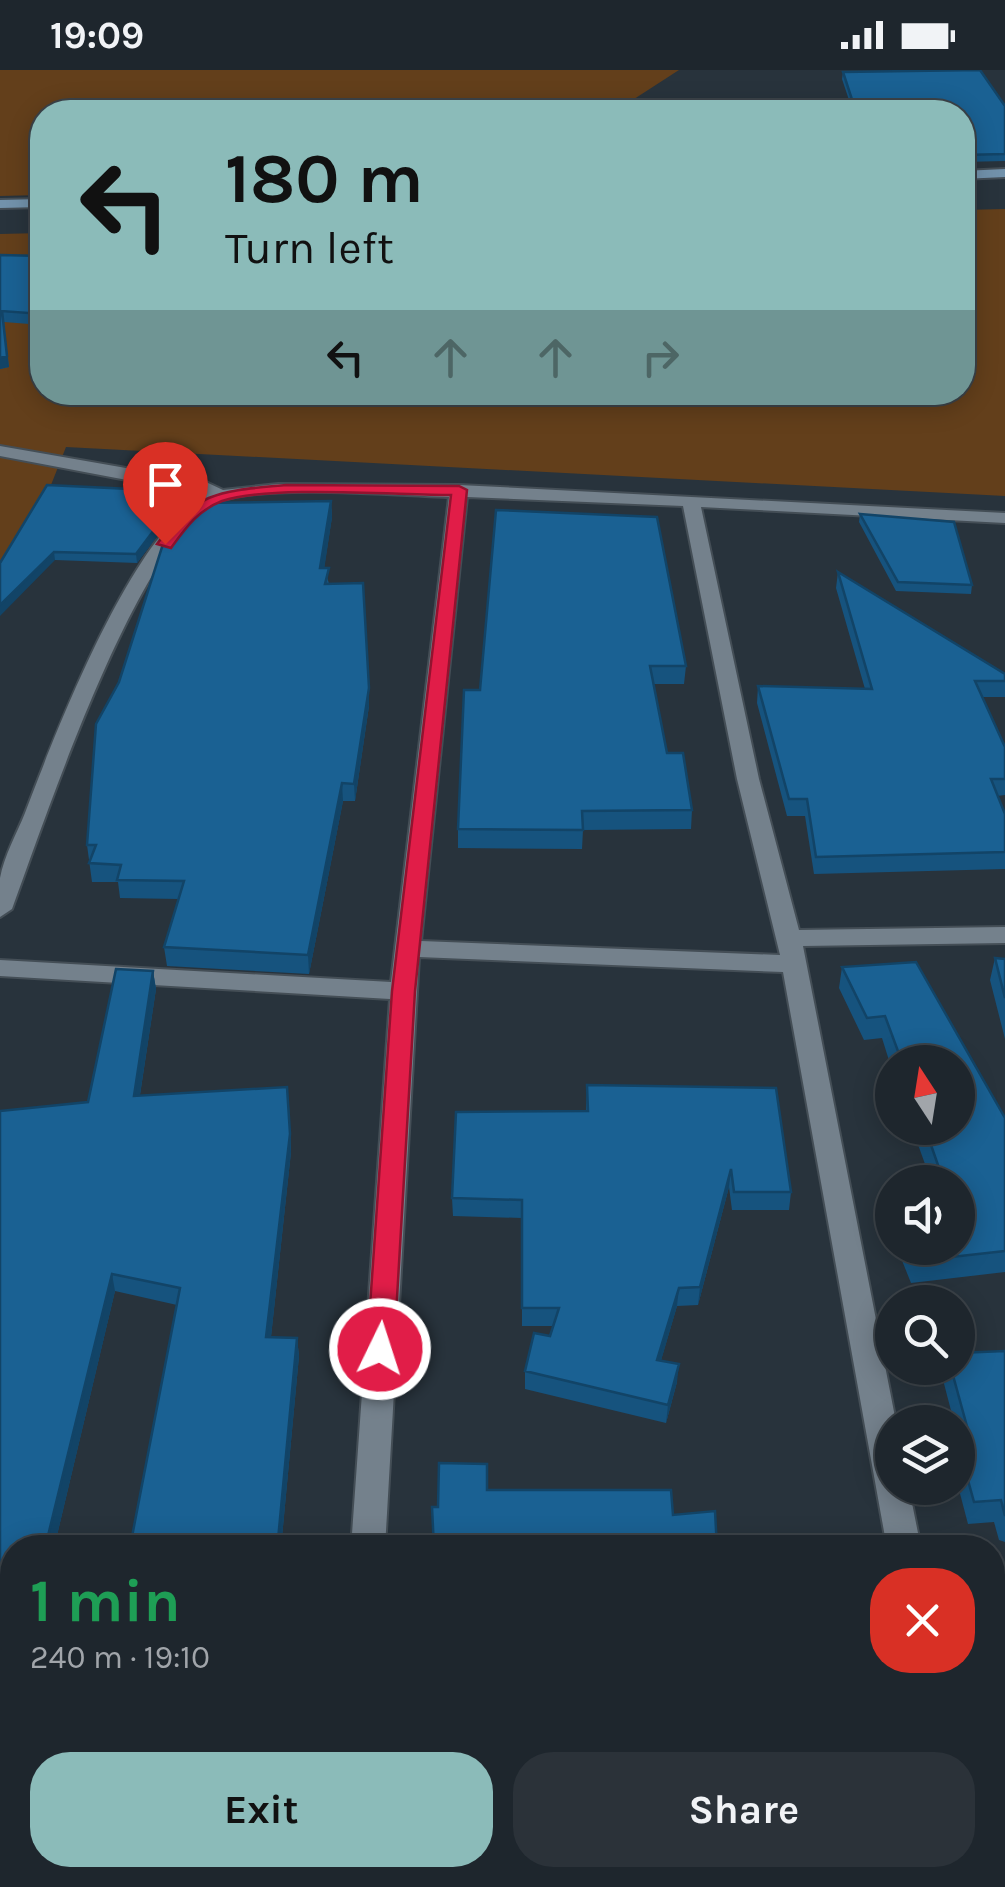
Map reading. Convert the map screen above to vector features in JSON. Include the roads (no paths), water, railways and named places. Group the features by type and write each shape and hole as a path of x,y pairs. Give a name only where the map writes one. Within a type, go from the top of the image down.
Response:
{"street":[{"path":"975,175 1005,174"},
{"path":"0,204 30,203"},
{"path":"0,450 206,487 219,496"},
{"path":"0,910 94,666 134,591 188,514 219,496 286,490 459,490 1005,518"},
{"path":"369,1535 403,991 411,949 459,490"},
{"path":"691,502 748,779 791,951 878,1405"},
{"path":"411,949 791,951 1005,934"},
{"path":"0,968 403,991"},
{"path":"896,1505 902,1535"}]}
